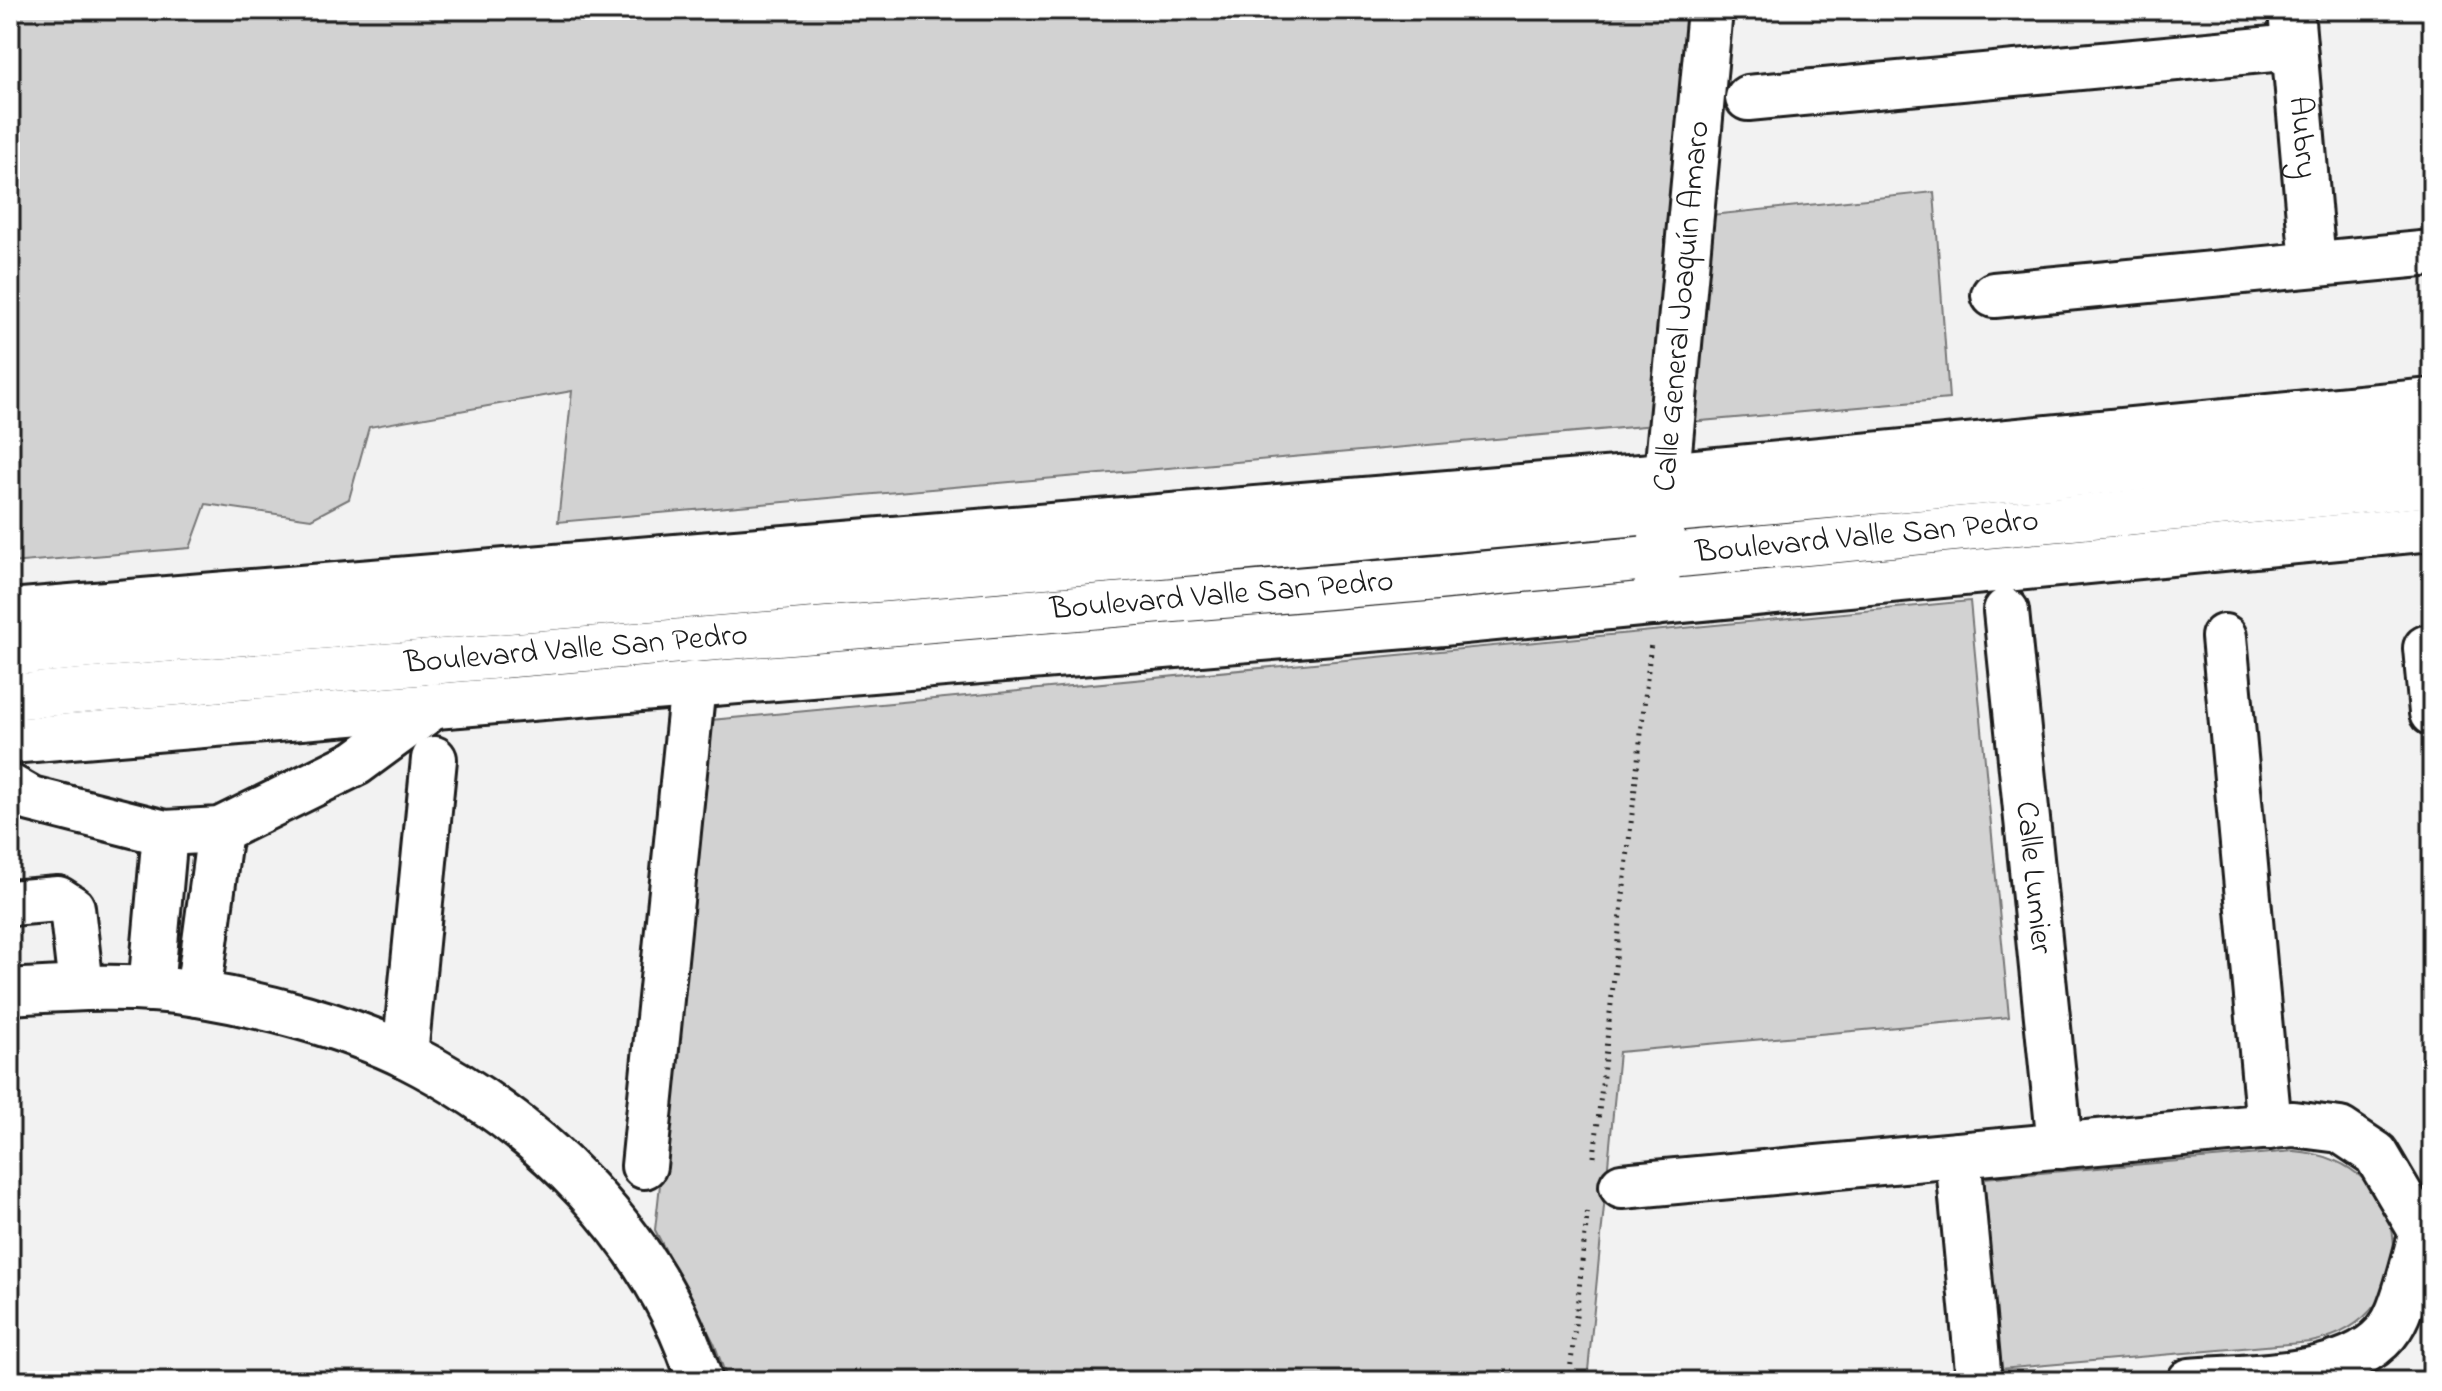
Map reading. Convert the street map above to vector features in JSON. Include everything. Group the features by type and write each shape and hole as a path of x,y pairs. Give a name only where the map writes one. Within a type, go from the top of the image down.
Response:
{"main road":[{"name":"Calle General Joaquín Amaro","path":"1655,603 1710,10"},
{"path":"1748,98 2292,28"},
{"name":"Aubry","path":"2292,28 2313,264"},
{"path":"1994,295 2432,253"},
{"name":"Boulevard Valle San Pedro","path":"10,697 1659,557 2331,452 2432,401"},
{"name":"Boulevard Valle San Pedro","path":"10,653 1126,540 1664,493 2331,452 2432,442"},
{"name":"Boulevard Valle San Pedro","path":"2331,452 2432,484"},
{"path":"2331,452 2339,536"},
{"name":"Boulevard Valle San Pedro","path":"10,741 1655,603 2432,528"},
{"name":"Boulevard Valle San Pedro","path":"10,612 1126,540"},
{"name":"Calle Lumier","path":"2006,611 2060,1146"},
{"path":"2224,637 2269,1127"},
{"path":"2426,648 2432,713"},
{"path":"644,1166 693,684"},
{"path":"10,787 31,799 165,833 220,830 356,763 435,705"},
{"path":"405,1055 434,759"},
{"path":"198,994 220,830"},
{"path":"151,989 165,833"},
{"path":"10,903 58,899 72,908 81,987"},
{"path":"10,992 81,987 198,994 285,1014 405,1055 457,1085 516,1126 601,1206 642,1259 671,1306 700,1381"},
{"path":"1602,1178 1958,1155 2293,1124 2340,1130 2376,1154 2427,1232 2391,1326 2361,1353 2323,1375 2190,1381"},
{"path":"1958,1155 1979,1381"}],"path":[{"path":"1569,1381 1602,1178 1655,603"}],"shaded area":[{"path":"10,10 1725,10 1702,216 1934,192 1949,399 558,522 572,391 369,427 349,499 311,519 206,504 190,548 10,563"},
{"path":"1970,601 2009,1017 1619,1052 1587,1381 728,1381 714,1343 655,1230 711,720"},
{"path":"2294,1151 2335,1161 2366,1181 2385,1209 2394,1241 2391,1274 2376,1304 2350,1328 2311,1342 2000,1369 1984,1178"}]}
